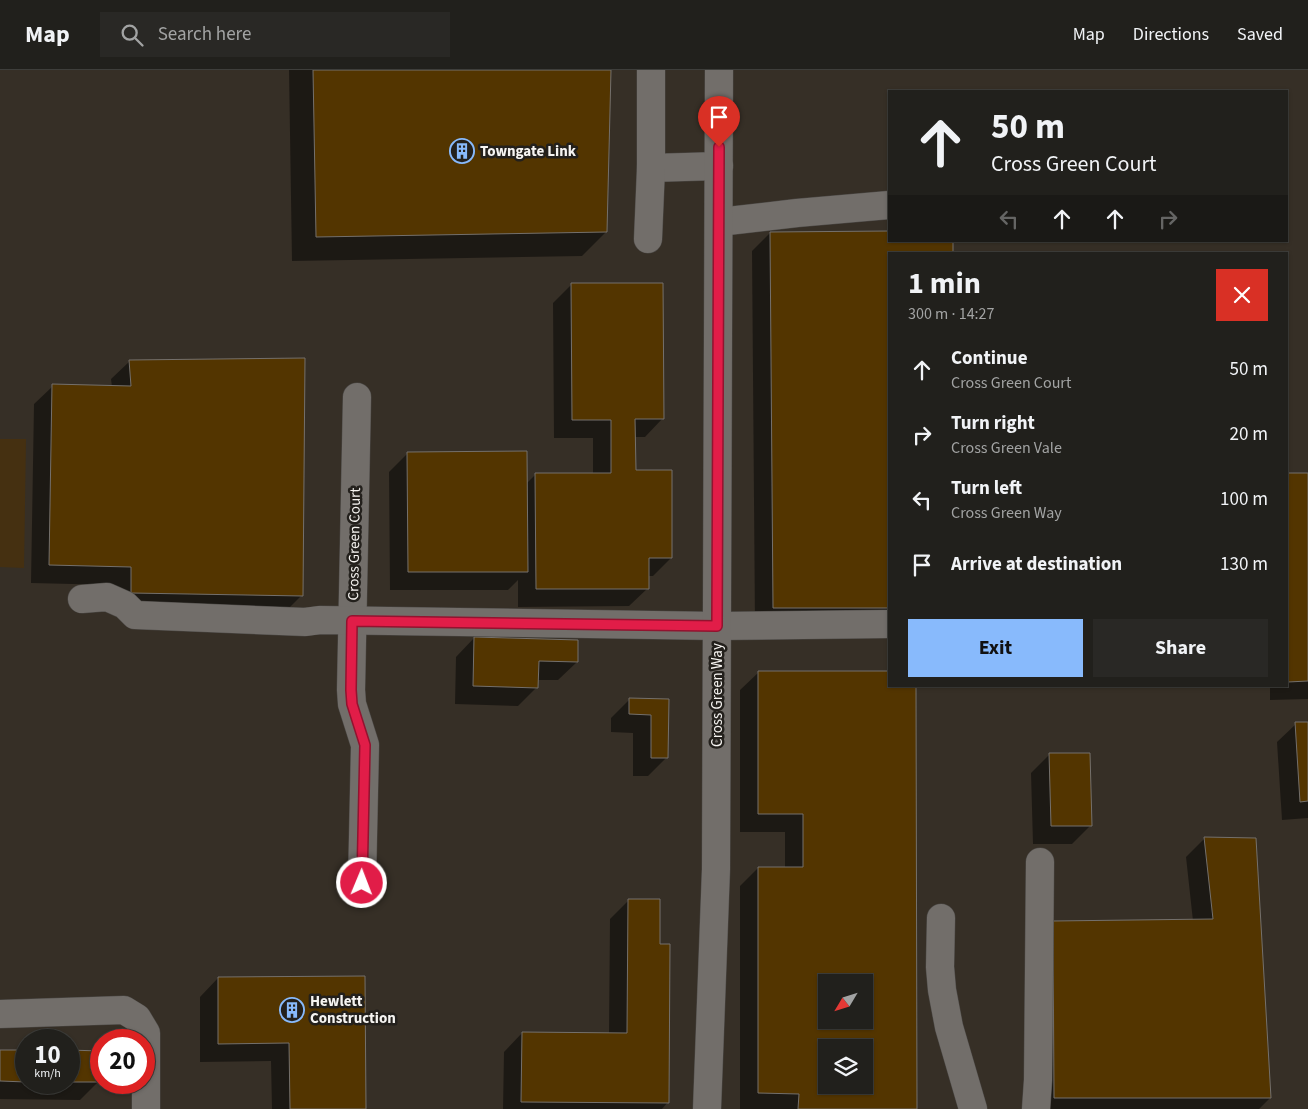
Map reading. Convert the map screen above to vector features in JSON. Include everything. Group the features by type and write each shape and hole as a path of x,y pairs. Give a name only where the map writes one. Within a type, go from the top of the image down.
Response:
{"street":[{"path":"648,239 651,168 651,70"},
{"name":"Cross Green Way","path":"707,1109 716,869 719,70"},
{"path":"651,168 719,166"},
{"path":"719,222 888,205"},
{"name":"Cross Green Court","path":"357,397 351,690 352,704 365,745 362,883"},
{"path":"82,599 107,597 125,605 135,615 304,622 320,620 717,626 888,624"},
{"path":"1036,1109 1038,1080 1040,862"},
{"path":"941,918 940,967 942,990 949,1027 973,1109"},
{"path":"0,1014 124,1010 137,1018 146,1032 146,1109"}],"shaded area":[{"path":"0,70 1308,70 1308,1109 0,1109"},
{"path":"0,439 26,439 24,568 0,567"}],"building":[{"name":"Towngate Link","path":"313,70 611,70 607,232 316,237"},
{"path":"888,231 888,242 953,242 953,252 888,252 888,608 773,608 770,232"},
{"path":"571,283 663,283 664,419 635,419 636,470 672,470 672,558 649,558 649,589 536,589 535,473 611,473 611,420 572,420"},
{"path":"305,358 303,596 131,593 131,567 49,565 52,384 131,386 129,360"},
{"path":"527,451 528,572 408,572 407,452"},
{"path":"1288,473 1308,473 1308,681 1288,682"},
{"path":"474,637 578,640 578,662 539,661 538,688 473,686"},
{"path":"758,671 888,671 888,687 916,687 917,1109 798,1109 799,1094 758,1093 758,867 803,867 803,814 758,814"},
{"path":"629,698 669,699 668,758 651,758 651,715 629,714"},
{"path":"1295,722 1308,722 1308,801 1300,802"},
{"path":"1049,753 1090,753 1092,826 1051,826"},
{"path":"1204,837 1256,838 1271,1098 1054,1098 1053,921 1213,919"},
{"path":"628,899 660,899 660,944 670,944 669,1103 521,1102 522,1032 627,1033"},
{"name":"Hewlett Construction","path":"365,976 366,1109 290,1109 289,1043 218,1044 218,977"},
{"path":"0,1050 15,1050 15,1082 0,1081"},
{"path":"80,1050 90,1051 90,1082 80,1082"}],"place":[{"name":"Towngate Link","path":"462,151"},
{"name":"Hewlett Construction","path":"292,1010"}],"route":[{"path":"362,883 365,745 352,704 352,621 717,626 719,147"}]}
